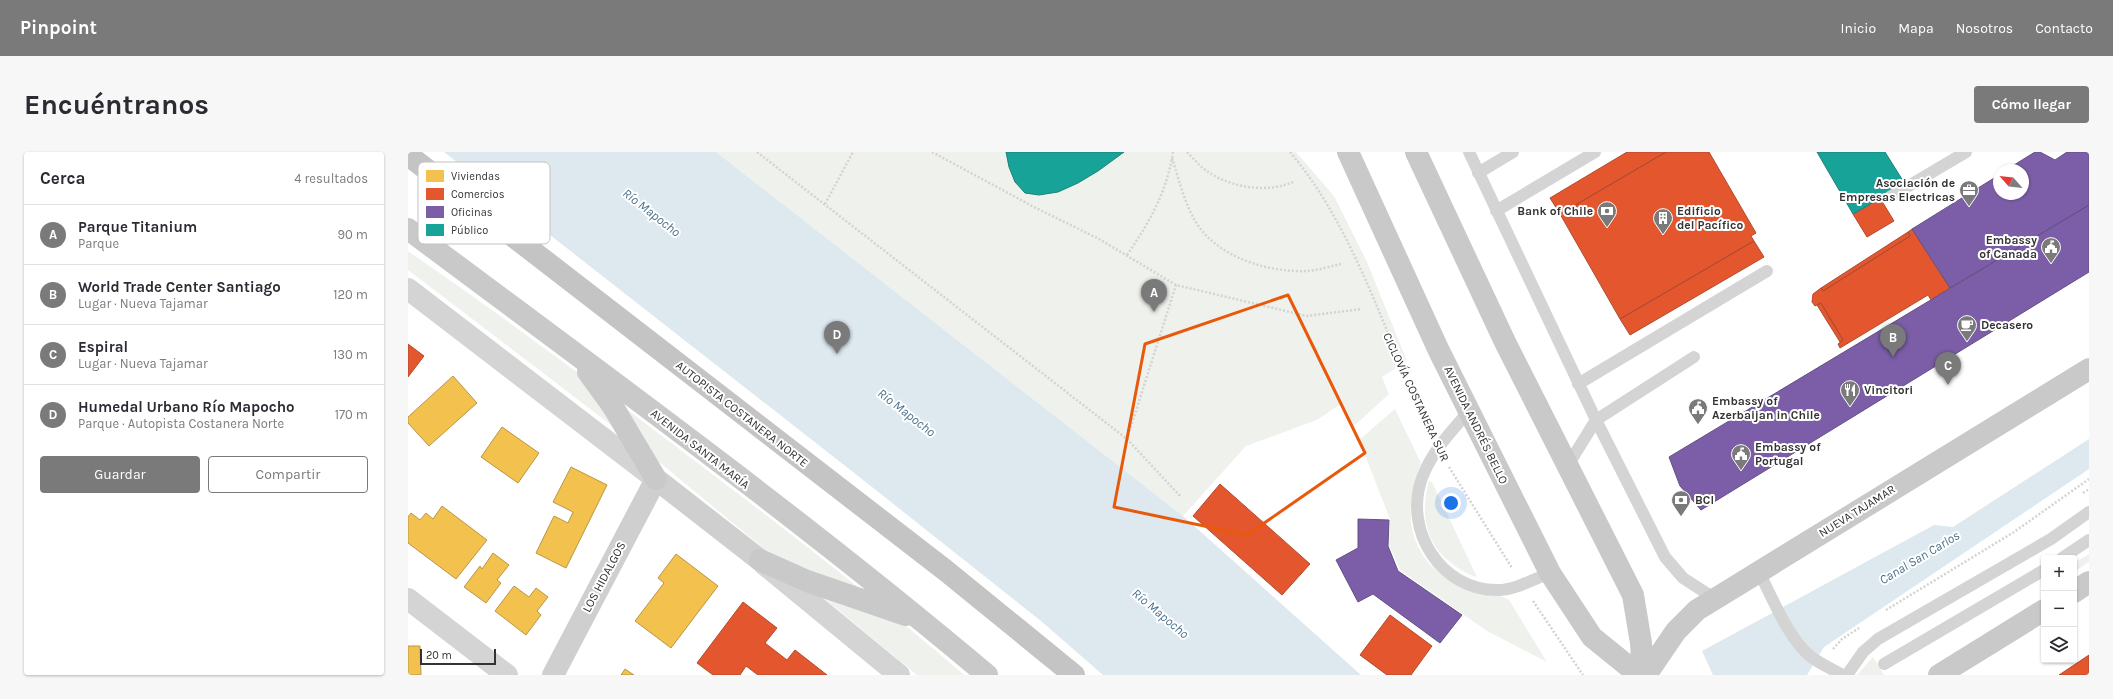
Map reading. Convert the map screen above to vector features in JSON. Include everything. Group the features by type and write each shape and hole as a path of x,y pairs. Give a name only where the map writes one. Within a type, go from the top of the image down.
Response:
{"highway":[{"name":"AUTOPISTA COSTANERA NORTE","path":"408,155 418,163"},
{"name":"AUTOPISTA COSTANERA NORTE","path":"523,244 945,570 1074,675"}],"main road":[{"path":"1416,152 1505,342 1633,596 1645,675"},
{"name":"AVENIDA ANDRÉS BELLO","path":"1349,154 1440,351 1550,573 1592,637 1639,675"},
{"name":"AVENIDA SANTA MARÍA","path":"408,230 418,237"},
{"name":"AVENIDA SANTA MARÍA","path":"427,244 573,352 922,620 987,675"},
{"path":"573,352 612,405 656,479"},
{"name":"NUEVA TAJAMAR","path":"1645,675 1676,631 1697,610 1714,598 2089,369"},
{"path":"760,560 808,581 922,620"},
{"path":"2076,591 2089,582"},
{"path":"1939,675 2041,612"}],"street":[{"path":"408,289 760,560 899,675"},
{"name":"LOS HIDALGOS","path":"553,675 656,479"},
{"path":"408,599 507,675"}],"lane":[{"path":"1469,152 1578,384 1665,557 1683,578 1714,598"},
{"path":"1478,173 1513,152"},
{"path":"1496,211 1595,152"},
{"path":"1890,197 1966,152"},
{"path":"1578,384 1767,272"},
{"path":"1568,465 1596,420 1694,357"},
{"path":"1469,411 1438,448 1422,479 1419,494 1420,530 1425,545 1440,566 1468,584 1483,589 1499,590 1522,584 1550,573"},
{"path":"1847,675 1863,652 1878,639 2051,540 2089,512"},
{"path":"2066,555 2089,540"},
{"path":"1758,572 1774,602 1801,646 1810,656 1843,675"},
{"path":"1884,664 2041,572"}],"path":[{"path":"757,152 1127,439 1181,497"},
{"path":"825,204 853,152"},
{"path":"932,152 1034,207 1099,239 1176,285 1307,316 1362,309"},
{"path":"1126,255 1152,218 1164,190 1173,152"},
{"path":"1187,152 1205,170 1232,182 1271,188 1280,187 1295,181"},
{"name":"CICLOVÍA COSTANERA SUR","path":"1290,152 1309,174 1336,219 1438,448 1522,584 1583,675"},
{"path":"1172,158 1188,206 1196,223 1208,237 1222,247 1249,261 1276,269 1310,271 1341,264"},
{"path":"1127,439 1176,285"},
{"path":"1883,612 2014,532 2089,479"},
{"path":"1822,664 1842,639 1864,624"}],"highlighted area":[{"path":"1288,295 1365,453 1247,535 1114,507 1145,344"}],"shaded area":[{"path":"716,152 1296,152 1334,196 1367,262 1407,361 1382,377 1389,394 1353,427 1342,403 1317,420 1246,446 1183,516"},
{"path":"408,251 557,357 736,492 868,595 964,675 917,675 653,457 408,270"},
{"path":"1395,409 1421,463 1412,494 1411,510 1415,539 1421,552 1431,565 1458,586 1473,592 1505,597 1509,600 1547,662 1487,631 1400,570 1389,545 1390,519 1359,440"},
{"path":"1429,481 1432,482 1477,577 1472,576 1450,562 1432,542 1426,525 1425,516 1426,493"},
{"path":"2089,554 2089,562 2077,570 2077,561"},
{"path":"1873,657 1884,675 1857,675"}],"water":[{"name":"Río Mapocho","path":"444,152 716,152 1183,516 1361,675 1103,675 1041,621 550,235 550,162 457,162"},
{"name":"Canal San Carlos","path":"2089,439 2089,469 1824,647 1807,675 1713,675 1702,651 1934,525 1953,527"}],"building: Viviendas":[{"path":"453,376 477,403 429,446 408,423 408,417"},
{"path":"502,427 539,453 518,483 481,457"},
{"path":"571,467 607,485 566,568 536,553 554,516 568,523 573,512 553,502"},
{"path":"442,506 487,540 456,579 408,543 408,517 411,513 420,520 426,513 433,519"},
{"path":"493,553 509,565 497,580 501,583 486,603 464,587 480,566 482,569"},
{"path":"676,554 718,586 671,648 635,621 664,583 658,578"},
{"path":"514,586 529,597 536,588 548,597 537,611 541,615 526,635 495,611"},
{"path":"408,646 420,646 421,675 408,675"},
{"path":"625,669 634,675 621,675"}],"building: Comercios":[{"path":"1627,152 1666,152 1560,214 1550,198"},
{"name":"Edificio del Pacífico","path":"1666,152 1709,152 1756,233 1751,236 1754,241 1620,319 1560,214"},
{"path":"1880,198 1894,221 1867,237 1853,214"},
{"path":"1912,229 1950,288 1931,300 1928,295 1840,348 1838,344 1843,340 1821,303 1815,306 1812,302 1813,294 1821,288 1823,291 1910,236 1908,232"},
{"path":"1908,232 1910,236 1823,291 1821,288"},
{"path":"1754,241 1764,257 1630,335 1620,319"},
{"path":"1821,303 1843,340 1840,342 1817,305"},
{"path":"408,344 424,356 408,377"},
{"path":"1220,484 1310,564 1282,595 1193,516"},
{"path":"743,602 777,628 765,643 787,660 795,650 827,675 758,675 746,666 740,675 713,675 697,663"},
{"path":"1390,615 1432,646 1411,675 1387,675 1360,655"},
{"path":"2089,655 2089,675 2059,675"}],"building: Oficinas":[{"path":"2035,152 2040,152 2055,160 2067,152 2089,152 2089,205 1950,288 1912,229 1993,179 1993,200 2029,200 2029,164 2016,164"},
{"path":"2089,205 2089,272 1701,510 1680,486 1669,457"},
{"path":"1358,519 1389,520 1388,546 1398,571 1462,615 1440,643 1373,594 1358,602 1336,560 1358,548"}],"building: Público":[{"path":"1006,152 1124,152 1098,171 1078,183 1058,192 1039,195 1025,193 1015,182 1009,167"},
{"path":"1817,152 1885,152 1905,184 1853,214"}],"place":[{"name":"Asociación de Empresas Electricas","path":"1969,207"},
{"name":"Bank of Chile","path":"1607,228"},
{"name":"Edificio del Pacífico","path":"1663,235"},
{"name":"Embassy of Canada","path":"2051,264"},
{"name":"Parque Titanium","path":"1154,312"},
{"name":"Decasero","path":"1967,342"},
{"name":"Humedal Urbano Río Mapocho","path":"837,354"},
{"name":"World Trade Center Santiago","path":"1893,357"},
{"name":"Espiral","path":"1948,385"},
{"name":"Vincitori","path":"1850,407"},
{"name":"Embassy of Azerbaijan in Chile","path":"1698,425"},
{"name":"Embassy of Portugal","path":"1741,471"},
{"name":"BCI","path":"1681,517"}]}
